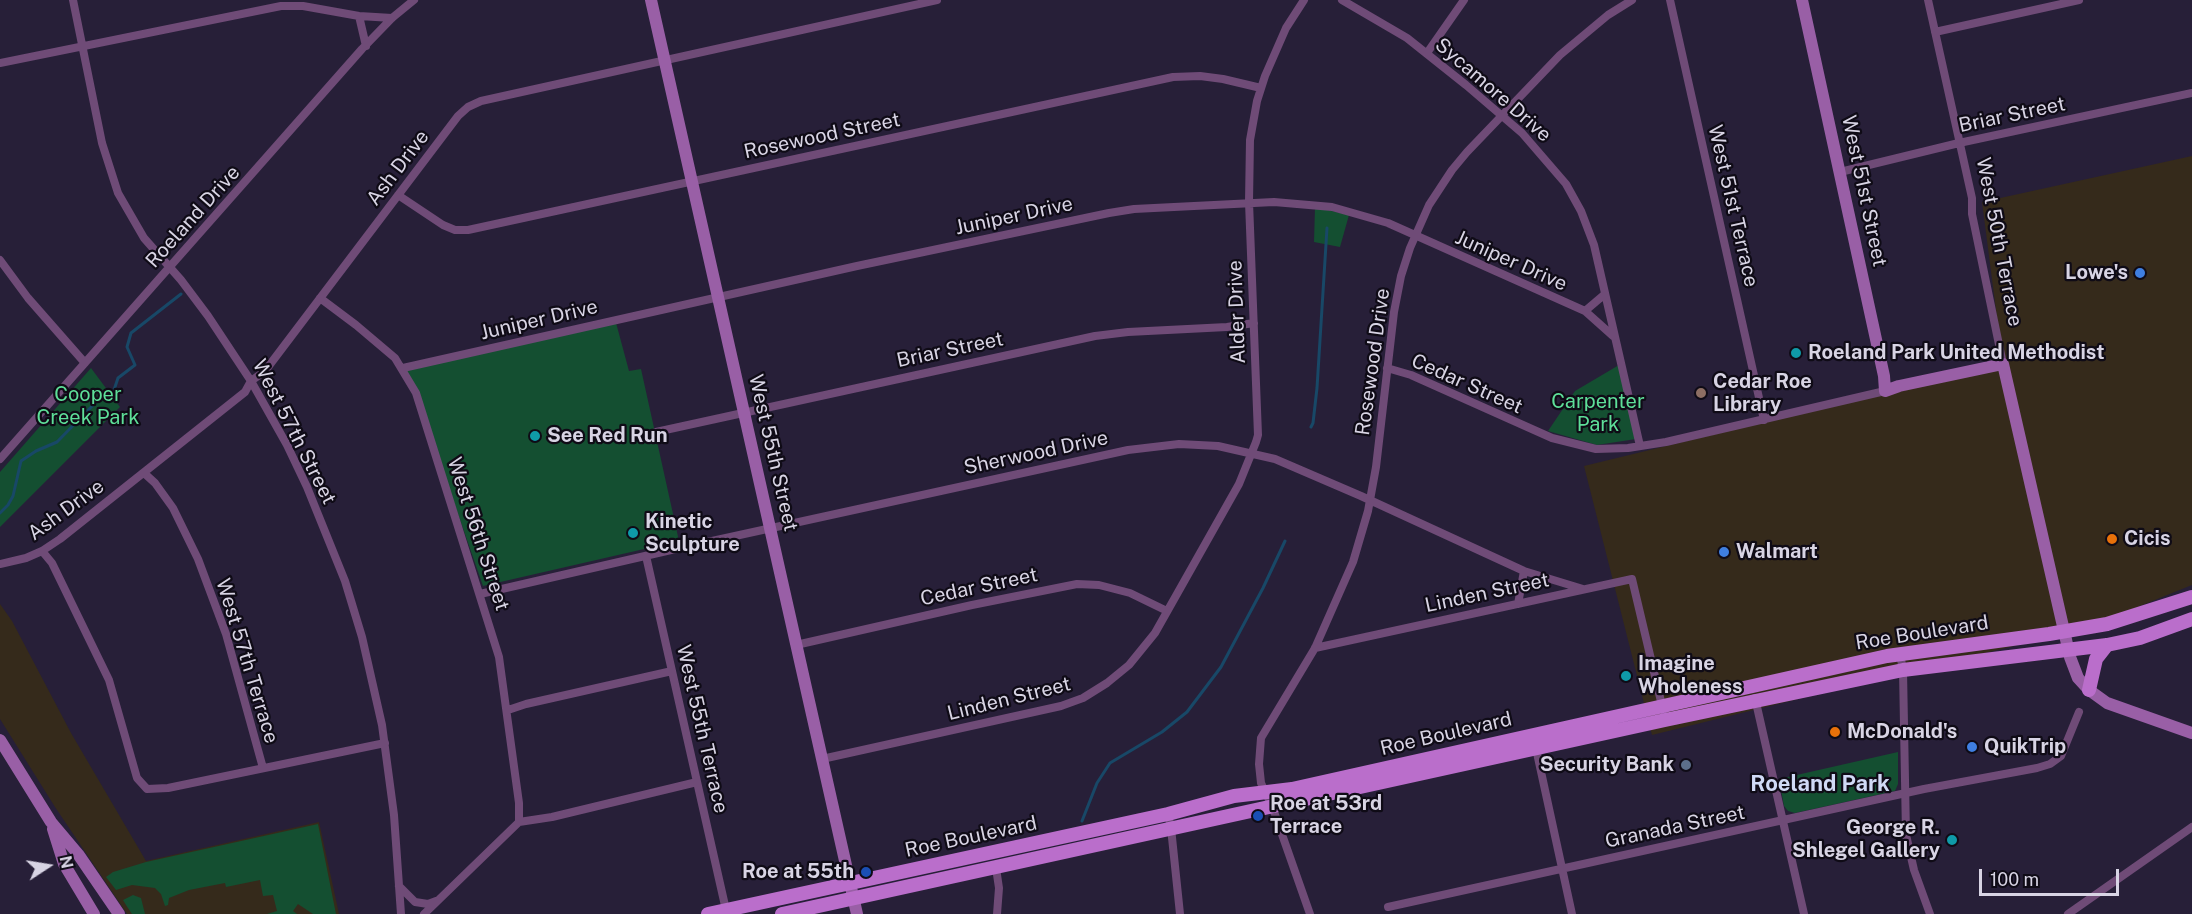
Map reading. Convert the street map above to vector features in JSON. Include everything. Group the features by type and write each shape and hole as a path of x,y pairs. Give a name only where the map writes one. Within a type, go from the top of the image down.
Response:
{"main road":[{"name":"Roe Boulevard","path":"1663,713 1753,686 1900,654 2108,624 2192,597"},
{"name":"Roe Boulevard","path":"708,914 1168,814 1234,796 1292,789 1663,713 1755,700 1903,669 2107,645 2140,638 2192,619"},
{"path":"2089,690 2096,659 2107,645"},
{"name":"Roe Boulevard","path":"782,914 1272,806 1534,741"}],"street":[{"name":"West 57th Street","path":"73,0 102,143 118,193 139,230 208,316 251,381 287,445 345,581 375,689 385,743 394,815 401,914"},
{"name":"Roeland Drive","path":"2,454 366,46 392,18 414,0"},
{"name":"West 55th Street","path":"651,0 857,914"},
{"name":"Ash Drive","path":"0,564 26,558 42,550 144,473 245,392 251,381 265,371 458,116 468,107 481,100 937,0"},
{"name":"Alder Drive","path":"1167,611 1239,484 1258,435 1249,202 1250,140 1261,88 1271,60 1286,28 1304,0"},
{"name":"Sycamore Drive","path":"1342,0 1427,53 1502,115 1558,173 1581,211 1594,245 1640,446"},
{"path":"1427,53 1464,0"},
{"name":"Rosewood Drive","path":"1310,914 1272,806 1261,783 1259,764 1261,738 1315,648 1353,561 1368,511 1376,467 1387,368 1401,276 1415,235 1429,205 1452,170 1502,115 1577,39 1632,0"},
{"name":"West 51st Terrace","path":"1670,0 1764,420"},
{"name":"West 51st Street","path":"1802,0 1884,376 1885,391"},
{"name":"West 50th Terrace","path":"1928,0 1972,198 1972,214 2003,364 2068,649 2078,678 2089,690"},
{"path":"1935,32 2079,0"},
{"path":"0,63 281,6 314,7 359,16 392,18"},
{"path":"359,16 366,46"},
{"name":"Rosewood Street","path":"398,195 443,225 455,230 468,230 1173,77 1200,76 1261,88"},
{"name":"Briar Street","path":"1840,172 1959,143 2192,93"},
{"name":"Juniper Drive","path":"403,368 1109,213 1134,209 1249,202 1332,207 1388,223 1585,310 1613,336"},
{"path":"0,260 28,298 85,363"},
{"path":"1585,310 1605,294"},
{"name":"West 56th Street","path":"320,298 380,344 403,368 416,393 499,657 508,710 519,803 519,822"},
{"name":"Briar Street","path":"656,432 1095,336 1254,323"},
{"path":"1885,391 2003,364"},
{"name":"Cedar Street","path":"1387,368 1411,375 1557,440 1596,449 1640,446 1885,391"},
{"name":"Sherwood Drive","path":"480,594 770,528 1159,445 1218,446 1275,459 1524,571 1583,589"},
{"name":"West 57th Terrace","path":"144,473 155,483 173,508 198,559 226,634 263,768"},
{"path":"42,550 52,563 109,680 137,778 147,789 168,788 385,743"},
{"name":"West 55th Terrace","path":"646,556 726,910"},
{"path":"1518,604 1524,571"},
{"name":"Linden Street","path":"1315,648 1632,579 1663,713"},
{"name":"Cedar Street","path":"796,645 1077,584 1099,585 1130,593 1167,611"},
{"name":"Linden Street","path":"822,759 1061,706 1083,698 1107,683 1129,665 1144,649 1167,611"},
{"path":"1900,654 1903,669 1906,835 1914,870 1930,914"},
{"path":"508,710 672,671"},
{"path":"1753,686 1804,914"},
{"path":"2089,690 2107,703 2192,733"},
{"name":"Granada Street","path":"1388,907 2050,764 2061,756 2079,712"},
{"path":"0,740 51,822 78,854 119,914"},
{"path":"1534,741 1572,914"},
{"path":"424,914 519,822 563,814 697,782"},
{"path":"1168,814 1180,914"},
{"path":"51,822 64,864 94,914"},
{"path":"2068,914 2192,826"},
{"path":"996,868 999,888 997,914"},
{"path":"399,886 415,902 428,904 439,900"}],"shaded area":[{"path":"2192,156 2192,585 2083,629 1652,735 1584,466 2003,364 1982,202"},
{"path":"0,604 12,621 71,733 146,861 319,822 339,914 127,914 55,807 0,719"}],"green space":[{"path":"1315,207 1349,215 1340,247 1314,242"},
{"path":"615,319 629,371 641,369 679,541 483,586 416,393 403,368"},
{"name":"Carpenter Park","path":"1619,365 1636,439 1597,445 1548,431 1575,391"},
{"name":"Cooper Creek Park","path":"91,368 120,407 0,527 0,472"},
{"path":"1898,752 1898,784 1895,791 1795,813 1788,811 1784,806 1779,779"},
{"path":"318,824 336,914 313,914 298,904 293,911 297,914 267,914 277,911 273,895 263,896 260,880 226,887 225,883 189,890 169,898 168,905 165,906 161,894 155,888 132,885 116,890 106,877 113,872 146,862"},
{"path":"133,895 141,898 145,914 132,914 126,905 123,900"}],"waterway":[{"path":"1311,427 1317,388 1327,228"},
{"path":"0,513 13,496 21,461 36,451 57,442 96,402 114,390 118,378 135,365 127,347 131,333 181,294"},
{"path":"1082,821 1097,783 1110,763 1162,732 1187,712 1221,667 1285,541"}],"place":[{"name":"Lowe's","path":"2140,273"},
{"name":"Roeland Park United Methodist","path":"1796,353"},
{"name":"Cedar Roe Library","path":"1701,393"},
{"name":"See Red Run","path":"535,436"},
{"name":"Kinetic Sculpture","path":"633,533"},
{"name":"Cicis","path":"2112,539"},
{"name":"Walmart","path":"1724,552"},
{"name":"Imagine Wholeness","path":"1626,676"},
{"name":"McDonald's","path":"1835,732"},
{"name":"QuikTrip","path":"1972,747"},
{"name":"Security Bank","path":"1686,765"},
{"name":"Roe at 53rd Terrace","path":"1258,816"},
{"name":"George R. Shlegel Gallery","path":"1952,840"},
{"name":"Roe at 55th","path":"866,872"}],"district":[{"name":"Roeland Park","path":"1820,784"}]}
